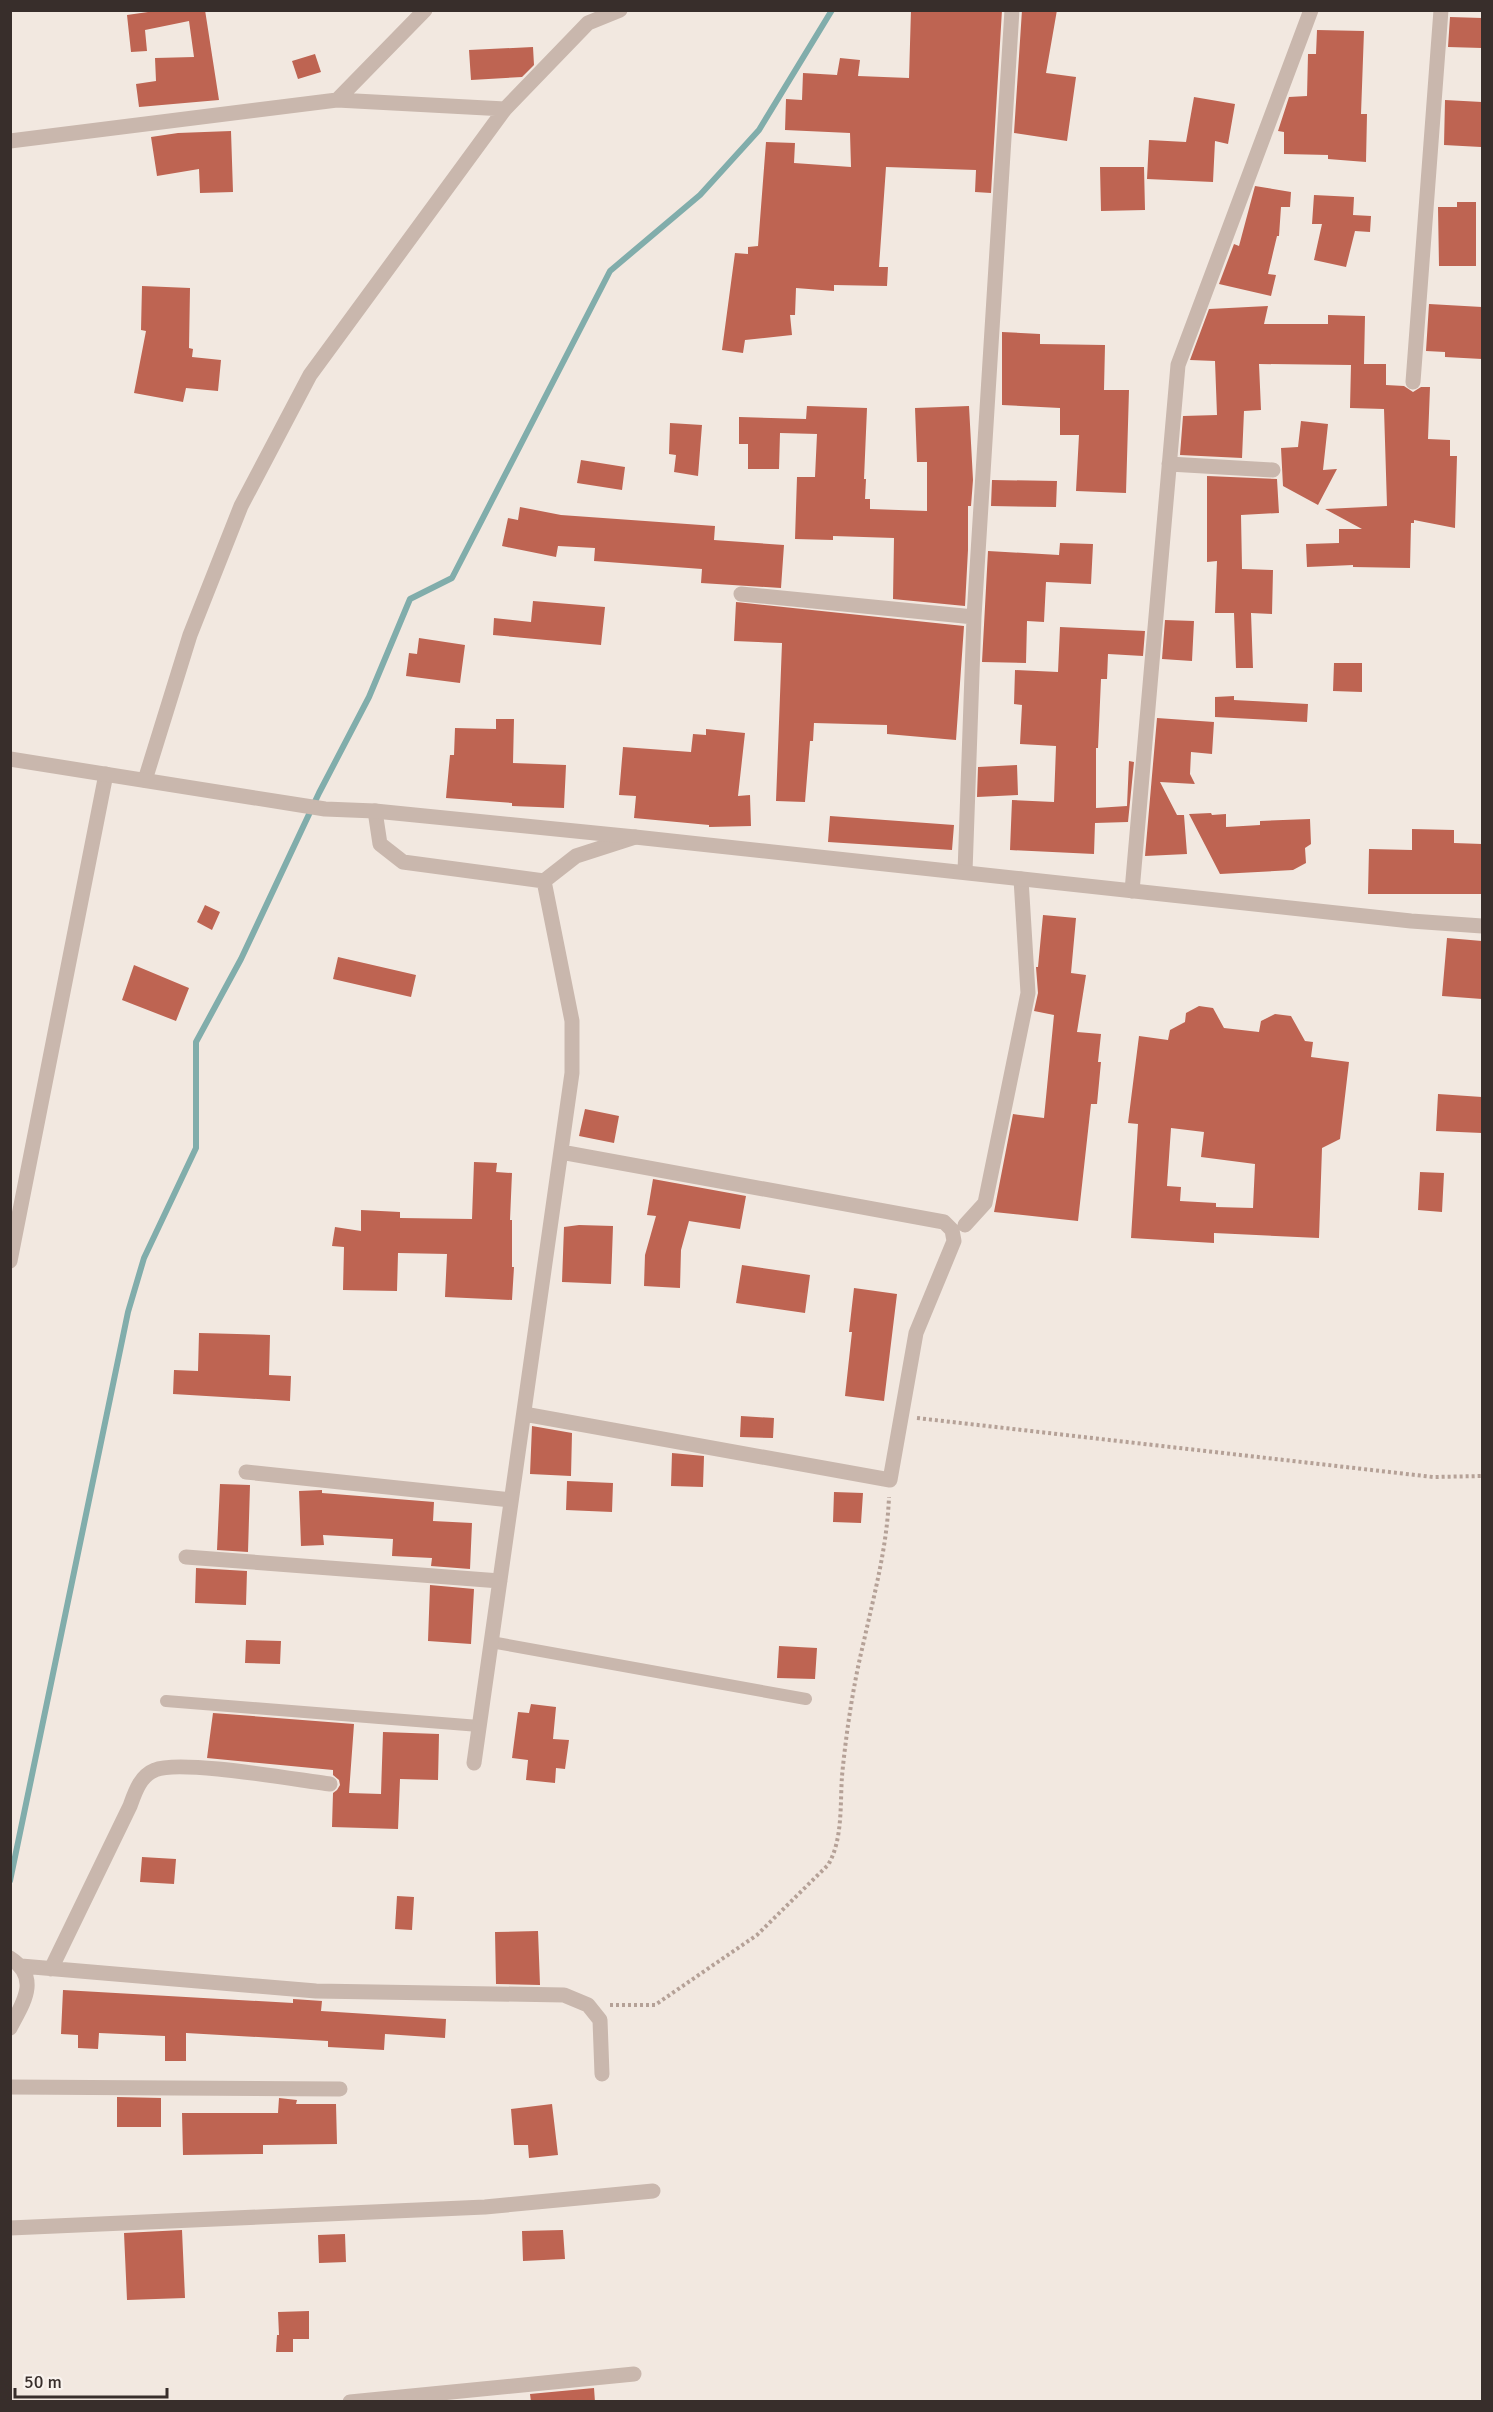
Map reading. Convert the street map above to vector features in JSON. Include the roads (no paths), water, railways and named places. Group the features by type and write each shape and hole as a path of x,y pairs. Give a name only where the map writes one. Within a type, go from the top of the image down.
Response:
{"street":[{"path":"337,100 425,10"},
{"path":"145,780 190,635 241,506 310,375 506,110 588,24 620,10"},
{"path":"965,872 974,616 1012,10"},
{"path":"1132,891 1178,364 1311,10"},
{"path":"1413,382 1441,10"},
{"path":"10,141 337,100 506,110"},
{"path":"1169,464 1273,470"},
{"path":"741,594 974,616"},
{"path":"10,759 325,809 375,811 635,837 1411,921 1482,926"},
{"path":"10,1261 106,774"},
{"path":"375,811 380,844 404,862 544,881 576,856 635,837"},
{"path":"965,1225 985,1203 1028,993 1021,879"},
{"path":"474,1763 572,1073 572,1021 544,881"},
{"path":"524,1414 890,1480 916,1333 954,1241 952,1230 944,1222 561,1152"},
{"path":"246,1472 512,1500"},
{"path":"186,1557 500,1581"},
{"path":"51,1969 130,1806 137,1785 155,1770 181,1766 330,1784"},
{"path":"16,1962 51,1969 316,1991 564,1995 588,2004 600,2020 602,2074"},
{"path":"10,2028 27,1991 26,1974 16,1962"},
{"path":"10,2087 340,2089"},
{"path":"10,2228 485,2207 653,2191"},
{"path":"350,2402 634,2374"}],"lane":[{"path":"491,1642 806,1699"},
{"path":"166,1701 479,1726"}],"waterway":[{"path":"10,1881 128,1312 144,1258 196,1148 196,1042 241,959 319,793 369,697 410,599 452,578 610,271 700,195 759,130 832,10"}]}
